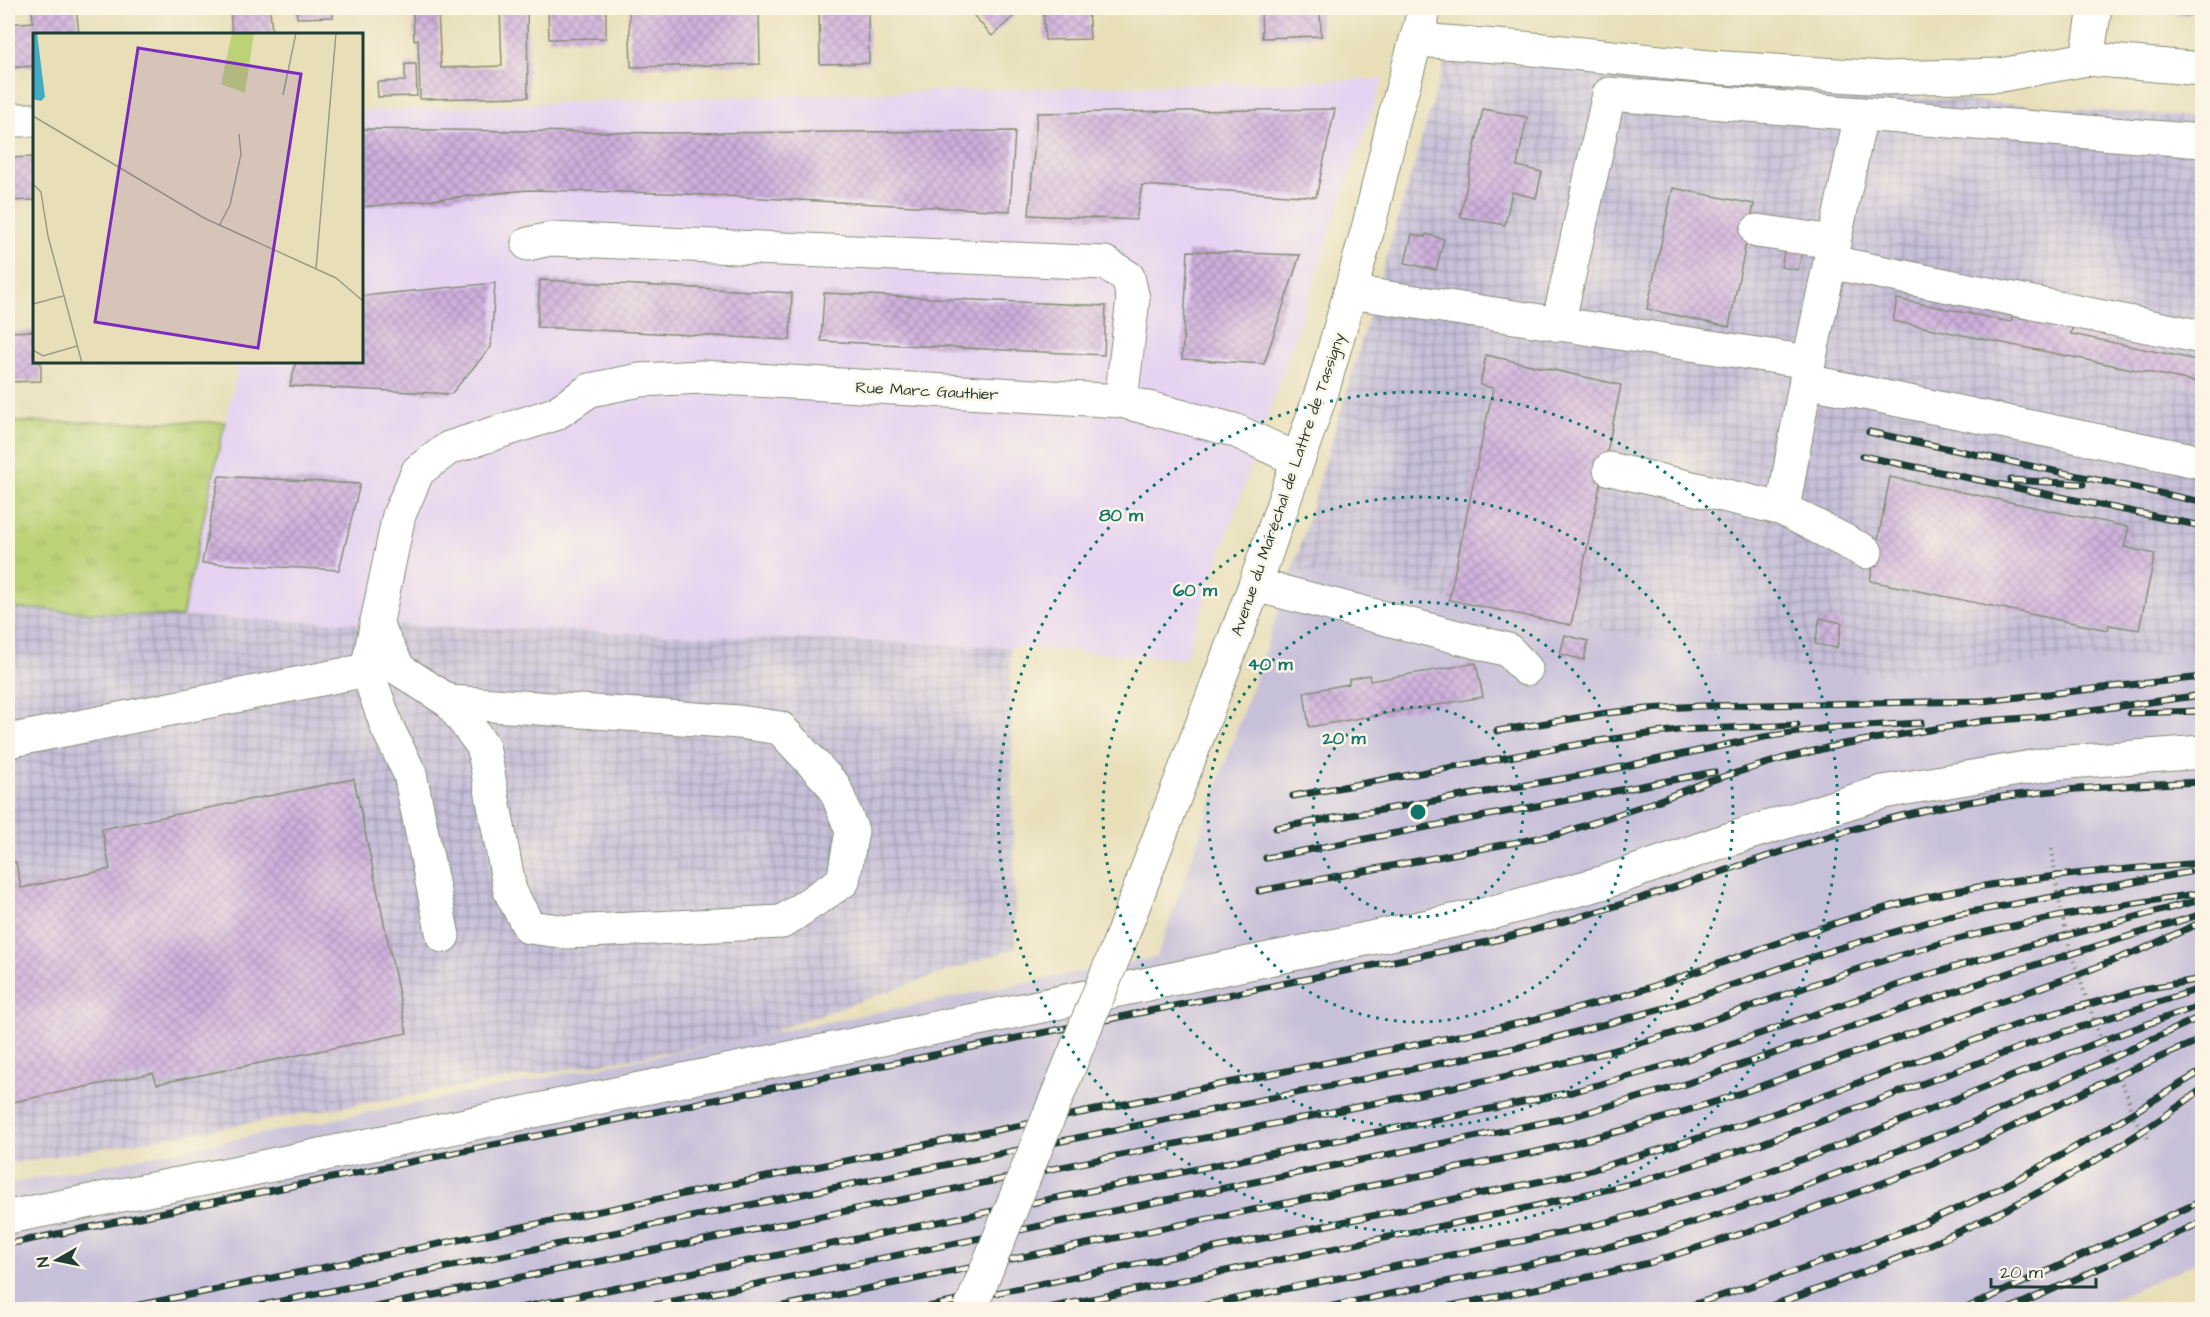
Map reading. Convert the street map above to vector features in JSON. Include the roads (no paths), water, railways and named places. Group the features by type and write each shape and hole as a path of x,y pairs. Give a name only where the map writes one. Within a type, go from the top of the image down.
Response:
{"street":[{"name":"Avenue du Maréchal de Lattre de Tassigny","path":"970,1310 1117,949 1255,585 1325,382 1369,225 1395,115 1418,40 1425,8"},
{"path":"2087,59 2095,8"},
{"path":"1418,40 1709,67 1886,78 2001,75 2087,59 2202,69"},
{"path":"1558,324 1608,94 2202,141"},
{"path":"1783,509 1808,371 1861,114"},
{"path":"8,120 33,120"},
{"path":"1757,231 1832,252 2202,337"},
{"path":"528,244 550,239 1105,263 1128,277 1133,299 1121,401"},
{"path":"1350,292 1558,324 1808,371 2202,462"},
{"name":"Rue Marc Gauthier","path":"367,670 399,515 418,471 449,448 555,414 590,390 640,380 703,377 1121,401 1234,430 1298,460"},
{"path":"1610,470 1783,509 1866,552"},
{"path":"1255,585 1508,650 1526,669"},
{"path":"376,624 399,669 450,702 483,746 510,891 529,927 567,932 782,922 843,881 852,831 834,786 780,728 739,722 450,702"},
{"path":"8,741 367,670 387,727 410,774 443,936"},
{"path":"8,1217 204,1179 1487,914 1602,883 1724,841 1883,792 2055,763 2202,752"}],"railway":[{"path":"1869,432 2202,502"},
{"path":"1862,456 2202,526"},
{"path":"2011,480 2083,484"},
{"path":"1497,731 1607,713 1647,709 1983,701 2202,677"},
{"path":"1259,891 1559,834 1706,782 1781,759 1843,744 1984,721 2040,717 2202,695"},
{"path":"2130,713 2202,711"},
{"path":"1276,828 1579,776 1764,737 1827,728 1921,723"},
{"path":"1293,796 1598,741 1678,730 1797,725"},
{"path":"1266,858 1714,772"},
{"path":"8,1244 1492,941 1605,909 1861,827 1945,806 2055,791 2202,782"},
{"path":"115,1310 1507,1026 1622,996 1850,918 1950,892 2022,880 2202,863"},
{"path":"238,1310 1520,1047 1669,1007 1836,949 1949,916 2189,872"},
{"path":"361,1310 1508,1076 1651,1040 1871,965 1972,935 2037,921 2202,893"},
{"path":"510,1310 1572,1092 1679,1062 1924,976 2196,901"},
{"path":"630,1310 1571,1117 1682,1085 2012,972 2202,914"},
{"path":"763,1310 1541,1151 1628,1129 1727,1098 2079,974 2143,949 2202,922"},
{"path":"913,1310 1581,1173 1742,1125 2033,1019 2149,988 2202,979"},
{"path":"1039,1310 1523,1209 1639,1182 1760,1144 2040,1040 2202,988"},
{"path":"1182,1310 1556,1234 1644,1212 1786,1165 2062,1056 2202,1005"},
{"path":"1314,1310 1592,1251 1647,1237 1774,1197 1969,1124 2202,1016"},
{"path":"1430,1310 1649,1263 1775,1223 1926,1167 2117,1076 2202,1039"},
{"path":"1676,1310 1845,1253 1912,1228 1979,1199 2076,1147 2202,1071"},
{"path":"1758,1310 1875,1268 1989,1218 2099,1158 2152,1125 2202,1089"},
{"path":"1962,1310 2202,1201"},
{"path":"2007,1310 2202,1222"}]}
